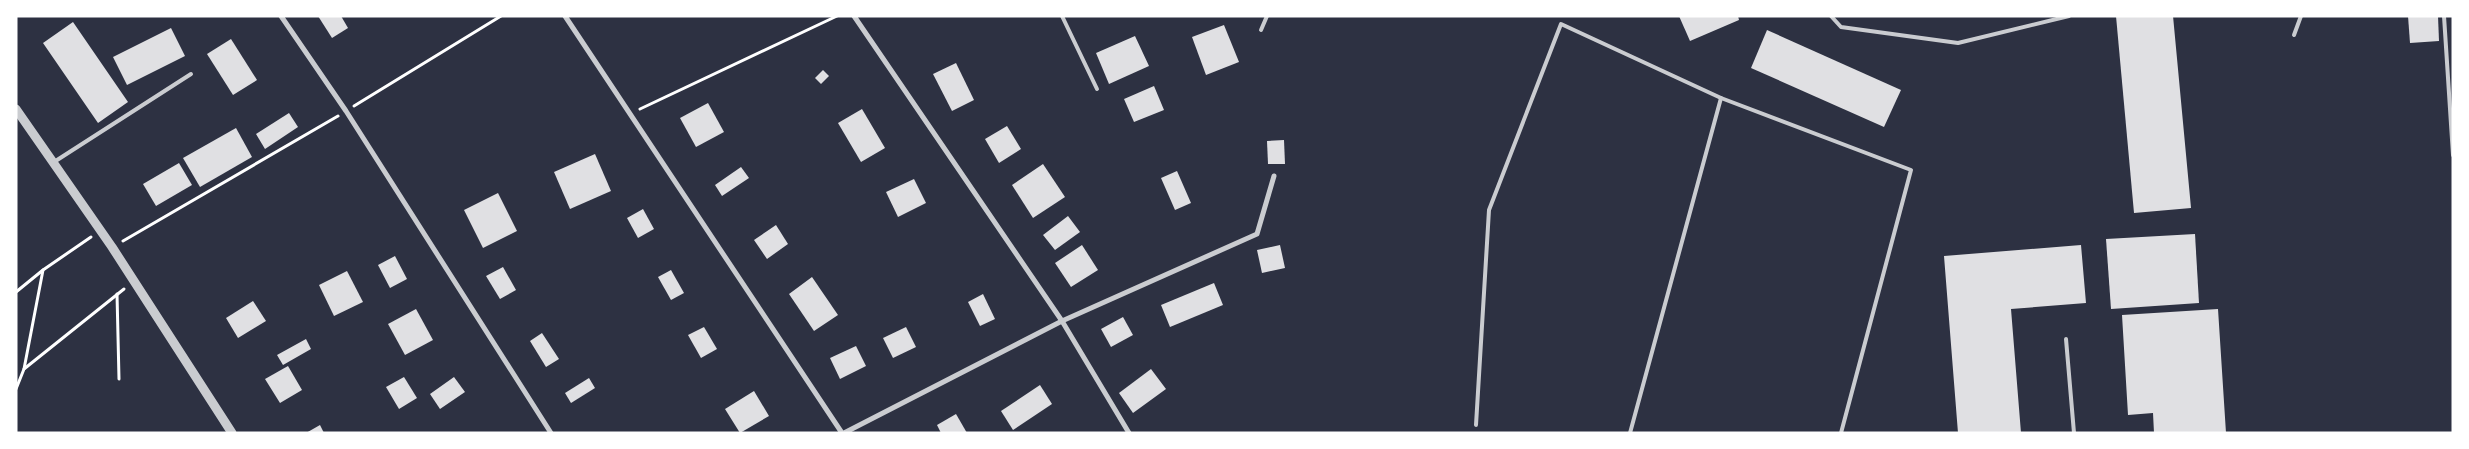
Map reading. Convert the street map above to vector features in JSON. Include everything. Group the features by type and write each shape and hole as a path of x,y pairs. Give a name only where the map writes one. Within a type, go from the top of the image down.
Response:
{"street":[{"path":"281,16 346,111 551,433"},
{"path":"565,16 628,114 843,433 1062,321 1257,234 1274,176"},
{"path":"854,16 1062,321 1130,433"},
{"path":"16,109 112,247 232,433"}],"lane":[{"path":"1062,16 1097,90"},
{"path":"1261,30 1267,16"},
{"path":"1831,16 1842,27 1958,43 2069,16"},
{"path":"2294,35 2301,16"},
{"path":"2444,16 2453,156"},
{"path":"1476,425 1489,210 1561,24 1721,98 1911,170 1841,433"},
{"path":"53,162 191,74"},
{"path":"1630,433 1721,98"},
{"path":"2066,339 2074,433"}],"path":[{"path":"112,247 346,111 500,16"},
{"path":"628,114 837,16"},
{"path":"16,292 100,230"},
{"path":"16,389 24,369 44,270"},
{"path":"24,369 117,294 135,282"},
{"path":"117,294 119,379"}],"building":[{"path":"318,16 341,16 348,28 332,38"},
{"path":"1679,16 1738,16 1739,20 1690,41"},
{"path":"2116,16 2173,16 2191,208 2134,213"},
{"path":"2408,16 2438,16 2439,41 2410,43"},
{"path":"73,22 128,102 98,123 43,43"},
{"path":"1224,25 1239,62 1206,75 1192,37"},
{"path":"171,28 185,56 127,85 113,57"},
{"path":"1767,30 1901,90 1884,127 1751,68"},
{"path":"1135,36 1149,66 1109,84 1096,53"},
{"path":"231,39 257,80 233,95 207,54"},
{"path":"956,63 974,100 952,111 933,74"},
{"path":"823,70 829,76 821,84 815,78"},
{"path":"1154,86 1164,110 1134,122 1124,99"},
{"path":"708,103 724,132 696,147 680,118"},
{"path":"862,109 885,148 861,162 838,123"},
{"path":"289,113 298,127 265,149 256,134"},
{"path":"1007,126 1021,149 999,163 985,139"},
{"path":"236,128 252,157 200,187 183,158"},
{"path":"1284,140 1285,164 1268,164 1267,141"},
{"path":"595,154 611,191 570,209 554,172"},
{"path":"179,163 192,185 156,206 143,184"},
{"path":"1043,164 1065,197 1033,218 1012,185"},
{"path":"741,167 749,178 722,196 715,185"},
{"path":"1177,171 1191,203 1175,210 1161,178"},
{"path":"914,179 926,203 898,217 886,192"},
{"path":"498,193 517,231 483,248 464,210"},
{"path":"643,209 654,229 638,238 627,218"},
{"path":"1068,216 1080,232 1055,250 1043,235"},
{"path":"776,225 788,244 767,259 754,240"},
{"path":"2195,234 2199,303 2111,309 2106,239"},
{"path":"1082,245 1098,270 1071,287 1055,263"},
{"path":"1280,245 1285,268 1262,273 1257,250"},
{"path":"2081,245 2086,303 2011,309 2021,433 1958,433 1944,256"},
{"path":"395,256 407,279 390,288 378,265"},
{"path":"503,267 516,290 500,299 486,276"},
{"path":"671,270 684,293 671,300 658,277"},
{"path":"347,271 363,302 334,316 319,285"},
{"path":"812,277 838,315 814,331 789,294"},
{"path":"1214,283 1223,305 1170,327 1161,305"},
{"path":"983,294 995,319 980,326 968,302"},
{"path":"253,301 266,321 238,338 226,318"},
{"path":"416,309 433,340 405,355 388,324"},
{"path":"2218,309 2226,433 2154,433 2153,413 2128,415 2122,315"},
{"path":"1123,317 1133,335 1111,347 1101,329"},
{"path":"704,327 717,349 701,358 688,335"},
{"path":"906,327 916,347 893,358 883,338"},
{"path":"542,333 559,359 546,367 530,341"},
{"path":"306,339 311,349 283,365 277,355"},
{"path":"856,346 866,366 840,379 830,358"},
{"path":"288,366 302,390 280,403 265,379"},
{"path":"1151,369 1166,389 1133,413 1119,393"},
{"path":"404,377 417,398 399,409 386,387"},
{"path":"454,377 465,392 440,409 430,394"},
{"path":"589,378 595,388 571,403 565,393"},
{"path":"1040,385 1052,404 1013,430 1001,411"},
{"path":"754,391 769,416 740,433 725,409"},
{"path":"956,414 967,433 941,433 937,425"},
{"path":"320,425 324,433 306,433"}]}
